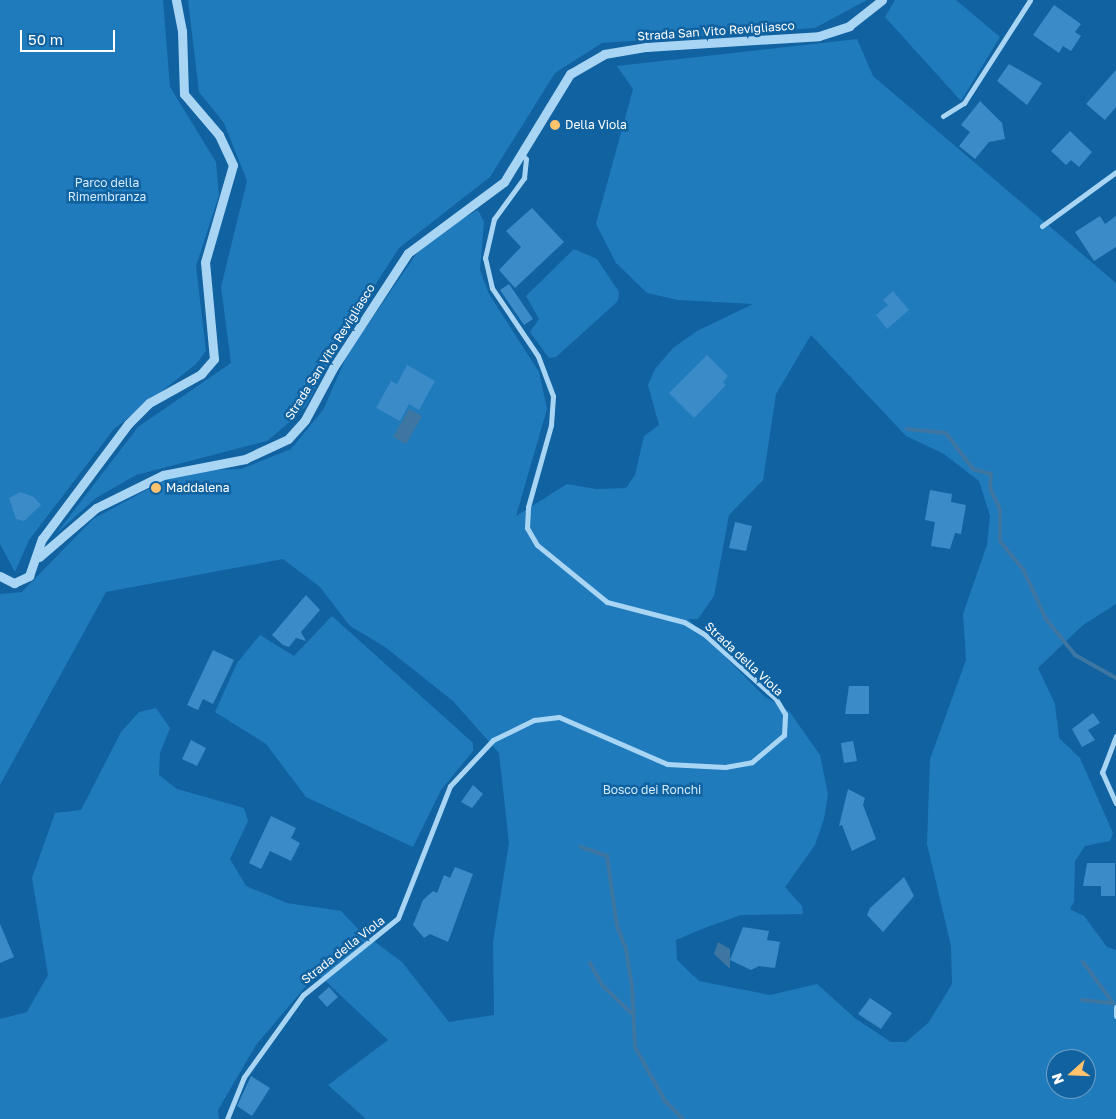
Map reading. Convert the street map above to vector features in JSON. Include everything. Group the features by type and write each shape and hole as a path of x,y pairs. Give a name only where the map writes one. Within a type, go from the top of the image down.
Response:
{"street":[{"path":"39,557 42,539 136,414 161,395 201,374 214,359 205,262 233,165 219,135 184,94 182,30 176,0"},
{"name":"Strada San Vito Revigliasco","path":"0,576 22,581 39,557 96,508 163,474 245,459 288,439 310,413 340,356 408,254 431,232 496,190 570,74 604,54 646,47 820,36 849,26 882,0"},
{"path":"943,116 964,103 1030,0"},
{"name":"Strada della Viola","path":"227,1119 244,1076 303,995 398,918 450,786 493,740 534,720 559,717 667,764 725,767 752,762 784,735 785,714 776,698 704,634 684,622 612,604 537,545 527,528 528,507 551,425 553,396 538,356 492,288 485,258 494,219 524,178 526,159 521,153"},
{"path":"1042,226 1116,172"},
{"path":"1116,736 1102,772 1116,802"},
{"path":"1116,1007 1116,1016"}],"green space":[{"name":"Parco della Rimembranza","path":"0,0 163,0 170,87 216,162 219,195 196,266 206,351 196,364 114,429 29,540 15,572 0,544"},
{"path":"188,0 867,0 815,28 602,43 555,73 490,177 399,248 344,333 306,406 292,420 267,441 136,475 96,498 56,534 138,427 231,363 221,287 247,181 224,123 199,92"},
{"path":"895,0 956,0 1000,37 961,101 885,17"},
{"name":"Bosco dei Ronchi","path":"857,39 873,76 1116,283 1116,604 1083,625 1038,668 1055,704 1059,738 1080,758 1113,833 1110,841 1085,846 1075,861 1074,902 1070,909 1084,916 1107,947 1116,950 1116,1119 366,1119 328,1085 388,1040 317,973 256,1045 218,1110 219,1119 0,1119 0,1019 27,1012 48,975 32,878 55,813 81,810 121,732 139,712 156,708 170,728 160,753 159,775 177,789 244,808 248,821 230,859 246,886 287,903 341,911 360,931 402,962 449,1022 494,1015 493,942 509,843 499,753 453,701 385,647 350,626 320,587 283,559 106,592 0,785 0,594 22,592 93,519 167,479 206,470 241,469 291,449 323,410 348,353 417,253 449,226 478,210 484,222 480,270 489,294 539,372 547,409 516,516 567,484 596,489 626,488 635,475 644,436 659,425 648,385 655,369 673,348 697,331 753,304 678,300 647,293 616,263 596,224 633,89 617,66","holes":["811,335 906,436 944,454 979,481 990,516 987,545 963,614 966,660 930,759 927,844 951,946 952,984 929,1022 906,1042 891,1042 856,1019 817,984 770,995 699,981 677,960 676,940 741,915 803,914 802,906 785,887 815,845 824,819 828,794 820,755 789,711 764,696 688,619 698,619 714,596 729,515 763,480 776,394"]},
{"path":"574,249 597,259 619,292 618,301 556,357 549,358 530,332 539,319 526,296"},
{"path":"332,616 473,743 473,751 441,790 413,847 306,797 266,744 215,712 237,663 260,635 294,656"}],"shaded area":[{"path":"409,409 422,416 406,444 393,437"},
{"path":"718,942 730,949 730,969 714,954"}],"building":[{"path":"1054,5 1081,24 1075,32 1081,36 1071,51 1063,46 1059,53 1033,35"},
{"path":"1009,64 1042,83 1027,105 997,81"},
{"path":"1116,70 1116,107 1105,120 1086,104"},
{"path":"980,101 1002,123 1005,139 989,142 975,159 959,146 970,132 961,125"},
{"path":"1070,131 1092,152 1079,167 1071,160 1066,165 1051,151"},
{"path":"532,208 564,242 515,288 499,270 521,247 506,231"},
{"path":"1100,216 1105,224 1116,216 1116,247 1094,261 1075,232"},
{"path":"509,284 533,319 524,325 500,290"},
{"path":"893,291 909,310 887,329 876,315 888,305 883,300"},
{"path":"707,355 728,376 723,382 726,385 694,418 669,393"},
{"path":"407,365 435,381 419,410 409,404 400,421 376,408 391,381 397,384"},
{"path":"930,490 952,494 951,502 966,505 961,534 955,533 950,549 931,546 935,522 925,520"},
{"path":"20,492 34,497 41,505 24,521 16,519 9,498"},
{"path":"735,522 752,526 746,551 729,548"},
{"path":"306,595 320,610 301,632 306,641 296,638 289,647 283,645 272,635"},
{"path":"213,650 234,660 213,704 203,699 198,710 187,705"},
{"path":"849,686 869,686 869,714 845,714"},
{"path":"1093,713 1100,723 1088,730 1095,740 1082,747 1072,729"},
{"path":"191,740 206,748 197,766 182,759"},
{"path":"853,741 857,761 844,763 841,743"},
{"path":"473,785 483,794 472,808 461,802"},
{"path":"848,789 865,798 863,805 876,839 852,851 842,825 839,826"},
{"path":"271,816 296,828 291,838 300,843 291,861 270,851 261,869 249,863"},
{"path":"1087,863 1115,863 1115,896 1101,896 1101,886 1083,886"},
{"path":"455,867 473,874 448,942 430,934 424,938 413,925 423,900 433,891 437,893 444,875 450,878"},
{"path":"904,877 914,896 883,932 867,915 870,908"},
{"path":"0,924 14,957 0,963"},
{"path":"743,927 769,931 767,940 780,942 775,968 759,966 751,970 730,960"},
{"path":"329,987 338,997 327,1007 318,997"},
{"path":"870,998 892,1013 881,1029 858,1014"},
{"path":"251,1076 270,1088 252,1116 237,1106"}],"waterway":[{"path":"907,429 946,433 973,469 991,474 990,488 1000,509 1000,541 1023,569 1046,619 1075,655 1116,678"},
{"path":"581,847 607,856 617,926 626,949 632,985 635,1047 665,1101 683,1119"},
{"path":"1083,962 1113,1003"},
{"path":"590,963 602,985 632,1014"},
{"path":"1082,1000 1113,1003"}],"place":[{"name":"Della Viola","path":"555,125"},
{"name":"Maddalena","path":"156,488"}]}
